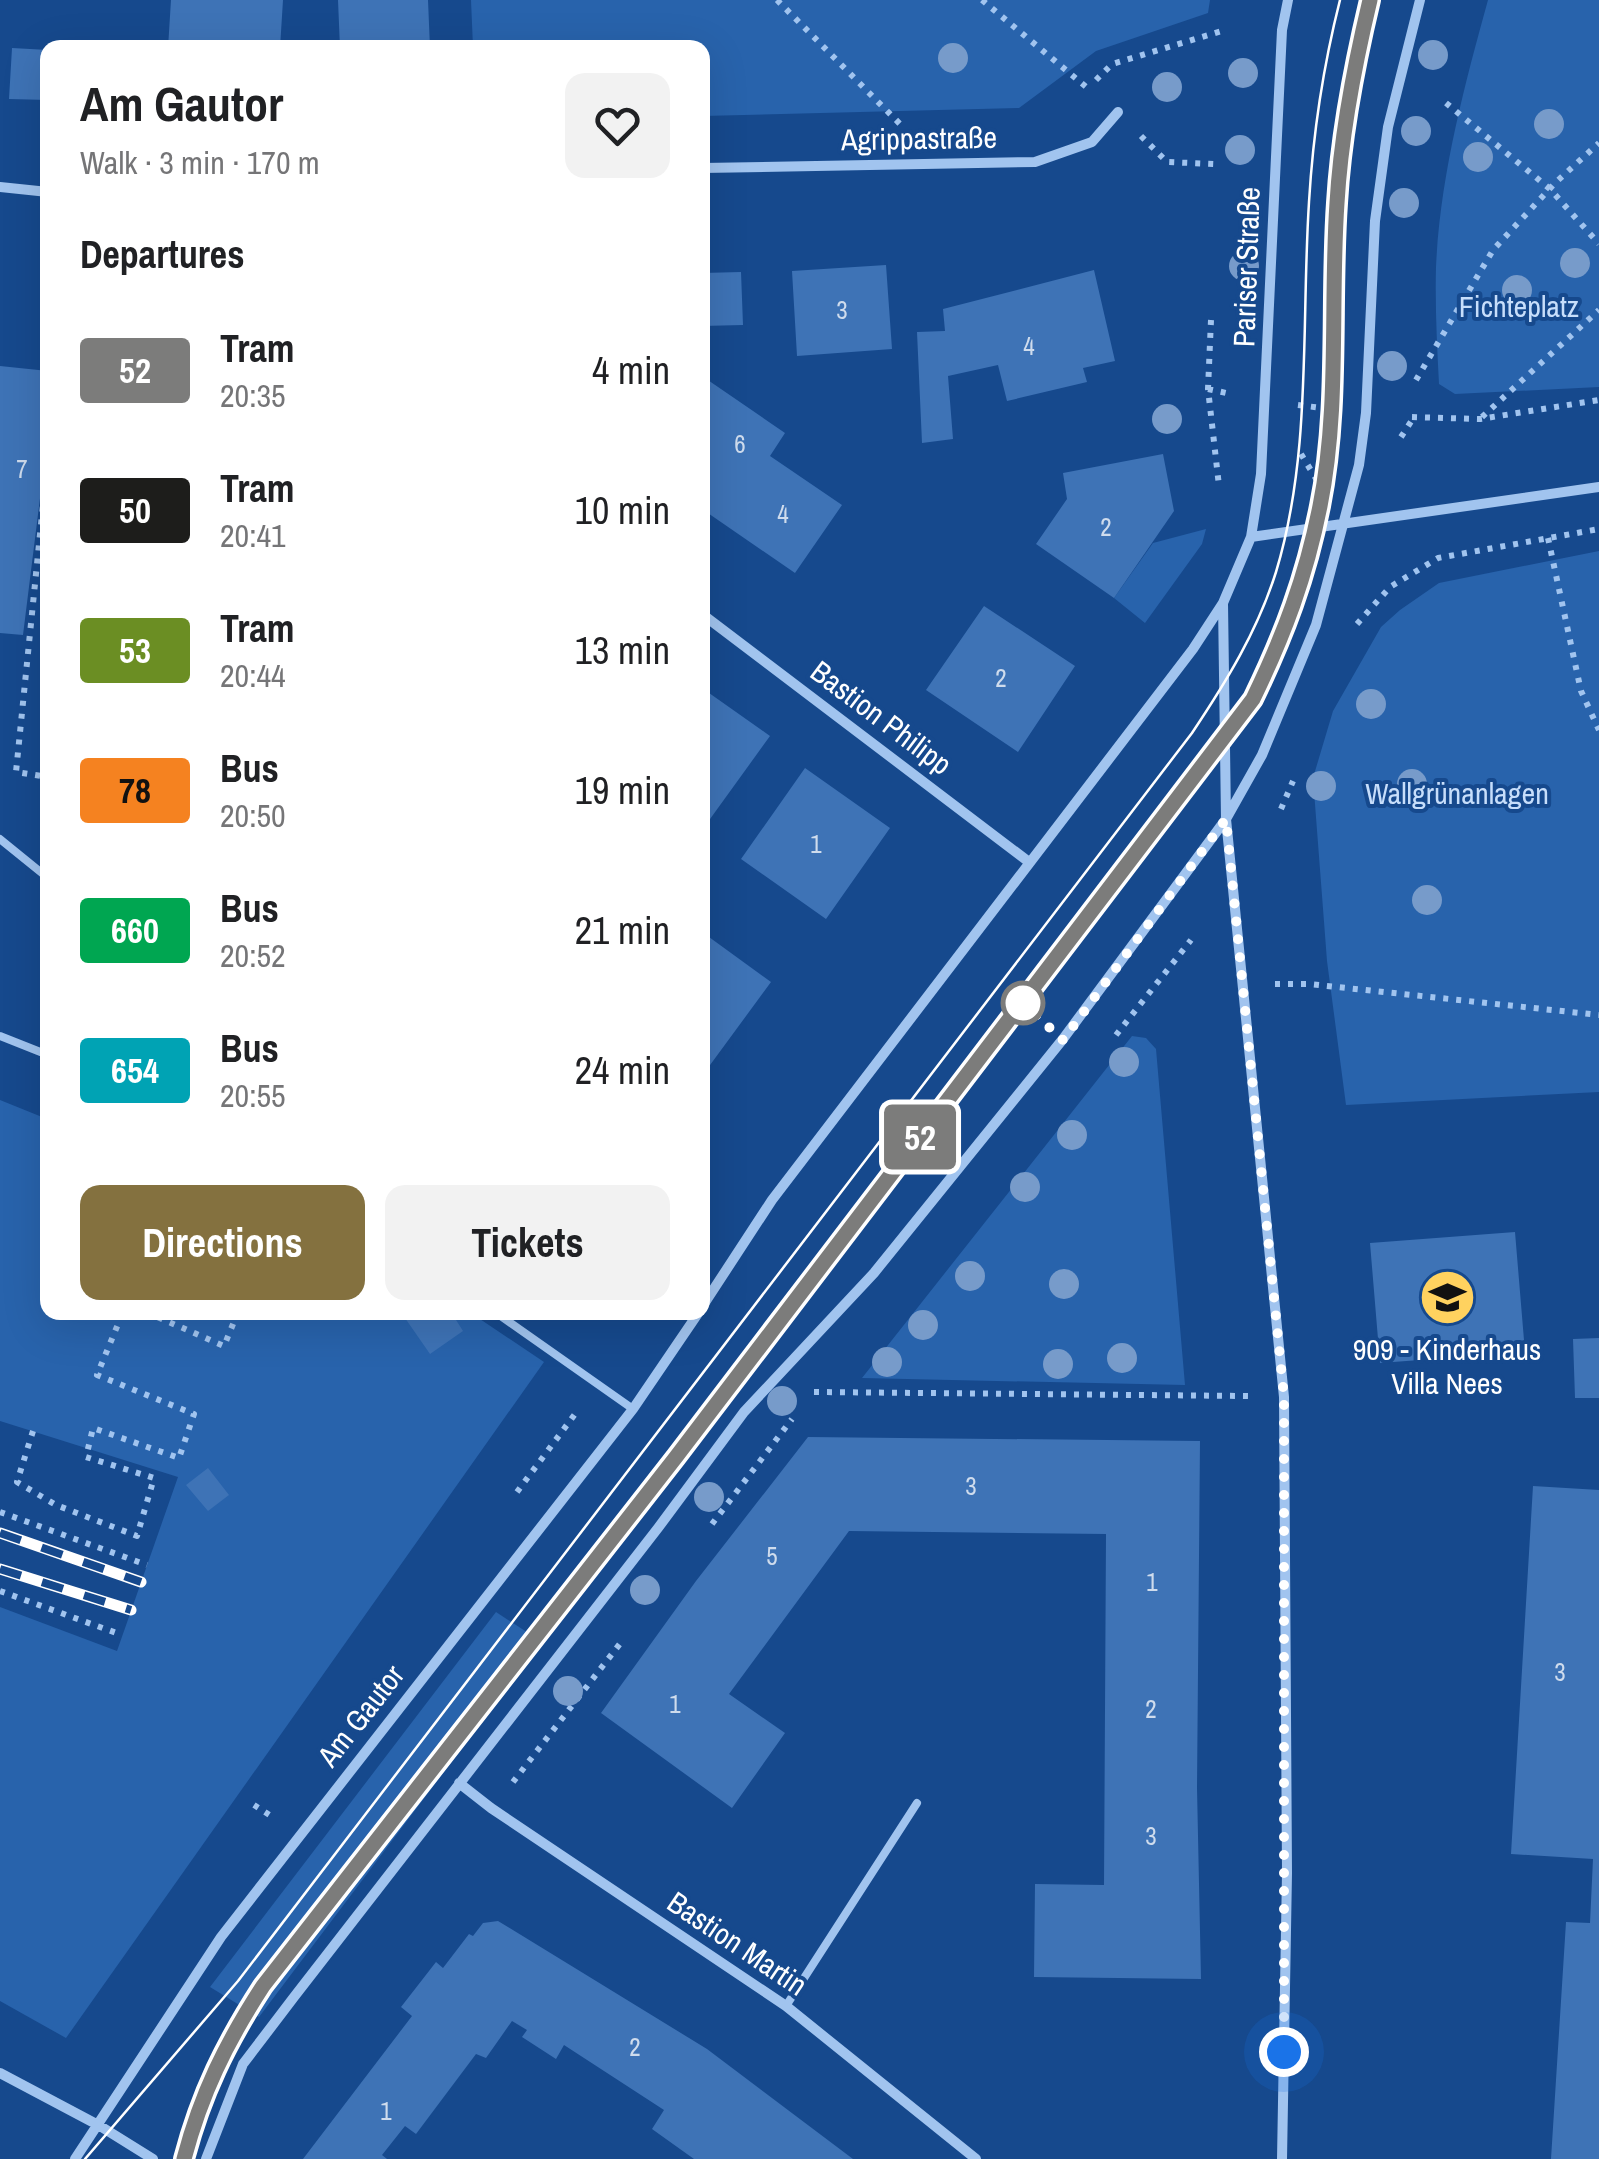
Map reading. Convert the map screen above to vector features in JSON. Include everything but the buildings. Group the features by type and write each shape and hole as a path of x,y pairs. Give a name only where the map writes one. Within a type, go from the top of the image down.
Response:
{"street":[{"name":"Pariser Straße","path":"1251,536 1261,474 1282,30 1288,0"},
{"path":"206,2159 244,2064 744,1412 874,1273 1063,1040 1226,819 1262,755 1316,624 1360,465 1366,413 1374,221 1388,127 1420,0"},
{"name":"Agrippastraße","path":"710,168 1035,162 1092,142 1118,112"},
{"path":"0,187 40,191"},
{"path":"1251,536 1599,487"},
{"name":"Am Gautor","path":"710,1296 772,1200 1193,650 1223,602 1251,536"},
{"name":"Am Gautor","path":"1223,602 1226,819 1284,1397 1286,1873 1282,2159"},
{"name":"Bastion Philipp","path":"710,620 1028,862"},
{"name":"Am Gautor","path":"75,2159 221,1937 632,1409 694,1320"},
{"name":"Bastion Martin","path":"459,1783 786,2006 976,2159"},
{"path":"0,2073 153,2159"}],"lane":[{"path":"0,839 40,872"},
{"path":"0,1036 40,1052"},
{"path":"506,1320 632,1409"},
{"path":"786,2006 917,1804"}],"path":[{"path":"777,0 939,164"},
{"path":"982,0 1088,88 1112,64 1222,31"},
{"path":"1446,103 1550,189 1599,244"},
{"path":"1416,380 1493,250 1599,143"},
{"path":"1480,419 1599,310"},
{"path":"1212,320 1208,389 1220,491"},
{"path":"1208,389 1366,413 1480,419 1599,400"},
{"path":"1266,400 1345,525"},
{"path":"1396,443 1414,417"},
{"path":"1349,632 1390,587 1438,558 1599,529"},
{"path":"40,534 16,772 40,776"},
{"path":"1548,538 1581,691 1599,730"},
{"path":"1276,984 1309,984 1599,1015"},
{"path":"33,1431 17,1482 56,1504 136,1536 154,1478 86,1456 94,1428 178,1458 194,1414 97,1375 120,1320"},
{"path":"164,1320 224,1346 235,1320"},
{"path":"814,1392 1284,1397"},
{"path":"0,1512 146,1565"},
{"path":"0,1591 122,1635"},
{"path":"254,1805 272,1816"}],"green space":[{"path":"471,0 1210,0 1208,13 1096,51 1019,108 710,116 710,40 473,40"},
{"name":"Fichteplatz","path":"1488,0 1599,0 1599,387 1455,394 1439,384 1436,267 1442,200 1462,99"},
{"path":"1206,529 1202,544 1145,623 1114,598 1153,543"},
{"name":"Wallgrünanlagen","path":"1599,551 1599,1092 1346,1105 1327,961 1313,778 1333,711 1381,627 1439,583"},
{"path":"1132,1036 1146,1038 1156,1049 1185,1385 862,1378"},
{"path":"0,1100 40,1116 40,1320 481,1320 544,1362 66,2038 0,2001 0,1607 117,1651 178,1477 0,1421"},
{"path":"496,1612 542,1642 259,2017 210,1987"}],"tram line":[{"path":"85,2159 238,1981 1192,733 1229,675 1260,615 1276,572 1295,481 1313,151 1340,0"},
{"path":"184,2159 216,2069 263,1987 631,1515 1253,699 1301,588 1323,494 1331,397 1339,177 1369,0"},
{"name":"52","path":"184,2159 212,2075 230,2037 263,1986 676,1457 1253,699 1280,644 1302,585 1321,502 1328,450 1342,140 1370,0"}],"railway":[{"path":"0,1533 141,1582"},
{"path":"0,1569 131,1610"}],"place":[{"name":"909 - Kinderhaus Villa Nees","path":"1447,1298"}],"route":[{"path":"1023,1003 1063,1040 1226,819 1284,1397 1284,2052"}]}
